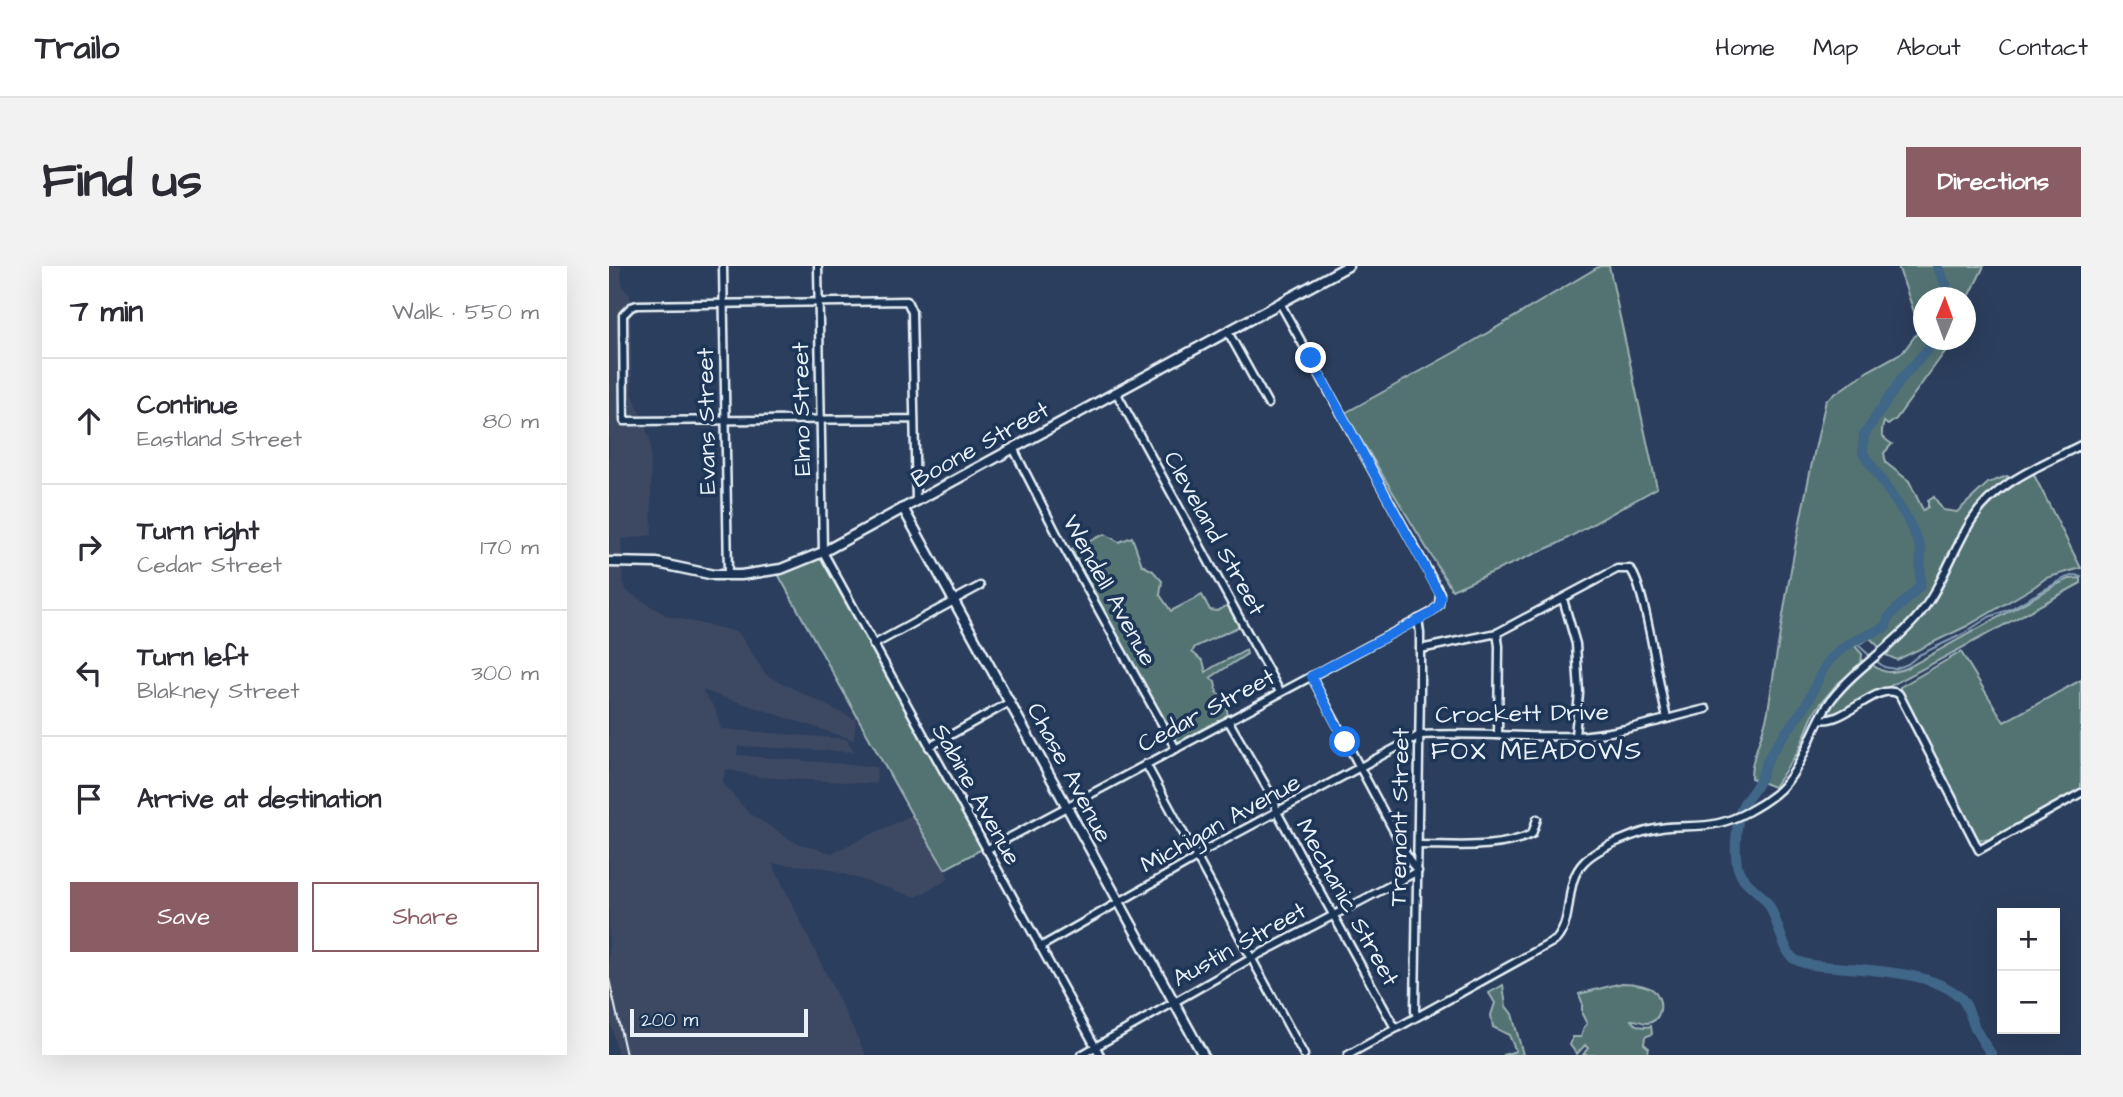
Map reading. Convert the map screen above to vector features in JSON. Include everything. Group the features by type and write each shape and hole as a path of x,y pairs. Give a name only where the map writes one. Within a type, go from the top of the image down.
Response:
{"street":[{"name":"Evans Street","path":"723,266 729,575"},
{"name":"Elmo Street","path":"818,266 823,552"},
{"name":"Boone Street","path":"609,562 657,563 729,575 781,569 823,552 1348,266"},
{"path":"913,419 624,421 624,315 637,305 908,301 912,312 916,501"},
{"name":"Cedar Street","path":"986,850 1418,620 1435,610 1441,601 1438,588 1280,303"},
{"path":"1228,332 1268,404"},
{"name":"Cleveland Street","path":"1117,392 1280,692"},
{"path":"1348,1055 1556,940 1565,925 1572,884 1578,868 1599,851 1654,829 1709,825 1730,820 1767,800 1799,766 1820,719 1839,691 1907,629 1928,603 1971,521 1990,498 2011,481 2081,445"},
{"name":"Wendell Avenue","path":"1013,448 1074,566 1176,749"},
{"name":"Chase Avenue","path":"903,508 1203,1055"},
{"name":"Sabine Avenue","path":"823,552 1100,1055"},
{"path":"1420,649 1497,633 1617,569 1630,569 1635,575 1667,718"},
{"path":"873,645 980,586"},
{"path":"1563,599 1576,644 1579,693 1576,736"},
{"name":"Tremont Street","path":"1417,1016 1420,735 1418,620"},
{"path":"1497,633 1498,735"},
{"path":"1311,676 1417,871"},
{"path":"1820,719 1833,718 1881,693 1893,691 1899,694 1979,849 2081,793"},
{"path":"929,747 1010,702"},
{"name":"Crockett Drive","path":"1420,735 1576,736 1612,732 1706,709"},
{"name":"Mechanic Street","path":"1228,720 1274,800 1277,812 1395,1028"},
{"name":"Michigan Avenue","path":"1040,947 1197,856 1420,735"},
{"path":"1146,764 1304,1055"},
{"path":"1418,845 1496,844 1516,841 1532,834 1537,819"},
{"name":"Austin Street","path":"1081,1055 1252,958 1417,871"}],"shaded area":[{"path":"609,266 621,266 622,286 630,295 632,392 650,440 652,535 621,539 623,584 628,592 667,616 738,632 766,675 856,720 854,740 702,690 715,709 721,729 846,739 855,752 738,746 737,755 877,767 876,784 759,777 726,769 722,783 749,813 796,843 832,853 912,815 949,879 916,897 825,868 772,863 866,1055 618,1055 609,1015"}],"green space":[{"path":"1600,266 1609,266 1657,488 1557,544 1452,590 1345,413 1457,351"},
{"path":"1898,266 1984,266 1974,287 1913,287 1913,309"},
{"path":"1913,338 1913,350 1951,350 1944,353 1896,419 1888,425 1884,422 1882,430 1882,435 1892,444 1884,453 1886,463 1909,481 1923,510 1934,497 1943,510 1957,512 1988,483 2007,476 2010,479 1982,504 1971,519 1935,585 1905,626 1881,649 1870,638 1855,646 1862,654 1861,665 1836,685 1821,703 1813,715 1798,752 1774,787 1751,778 1752,770 1768,711 1794,555 1826,400 1868,371 1903,352"},
{"path":"2033,473 2081,568 2046,578 1967,626 1897,660 1886,655 1933,603 1980,515 1999,495"},
{"path":"1105,534 1119,542 1132,537 1142,565 1153,571 1162,581 1160,595 1171,611 1202,595 1210,610 1217,611 1228,605 1240,626 1195,647 1192,652 1203,661 1206,672 1246,650 1247,654 1210,678 1215,681 1217,693 1225,699 1228,716 1181,743 1175,741 1071,549"},
{"path":"819,559 982,849 945,869 912,815 778,574"},
{"path":"2081,578 2081,583 1896,683 1834,715 1829,715 1840,694 1871,664 1888,672 1907,668 2058,584"},
{"path":"1961,652 2004,722 2081,680 2081,791 1992,840 1978,839 1973,833 1900,689"},
{"path":"1622,983 1652,989 1659,1000 1660,1009 1655,1020 1647,1023 1631,1020 1640,1026 1651,1026 1652,1034 1645,1037 1644,1044 1649,1048 1647,1055 1583,1055 1588,1048 1585,1045 1577,1054 1570,1045 1573,1037 1581,1037 1587,1024 1582,1014 1579,994"},
{"path":"1503,985 1506,1006 1512,1014 1523,1055 1503,1055 1516,1051 1509,1035 1493,1027 1491,1015 1495,1003 1489,993"}],"waterway":[{"path":"1937,266 1946,287"},
{"path":"1927,350 1902,378 1864,435 1863,453 1907,518 1921,549 1920,586 1888,618 1886,627 1846,646 1825,666 1806,705 1773,750 1757,784 1741,809 1736,856 1741,876 1767,902 1787,950 1794,959 1814,965 1902,974 1951,990 1962,999 1977,1032 1992,1055"},
{"path":"1874,659 1884,667 1895,669 1908,664 1919,655 2065,578 2076,575 2081,577"},
{"path":"1854,641 1870,656"}],"railway":[{"path":"609,979 626,1055"}],"district":[{"name":"FOX MEADOWS","path":"1537,750"}],"route":[{"path":"1311,358 1441,597 1439,605 1430,614 1311,676 1345,742"}]}
